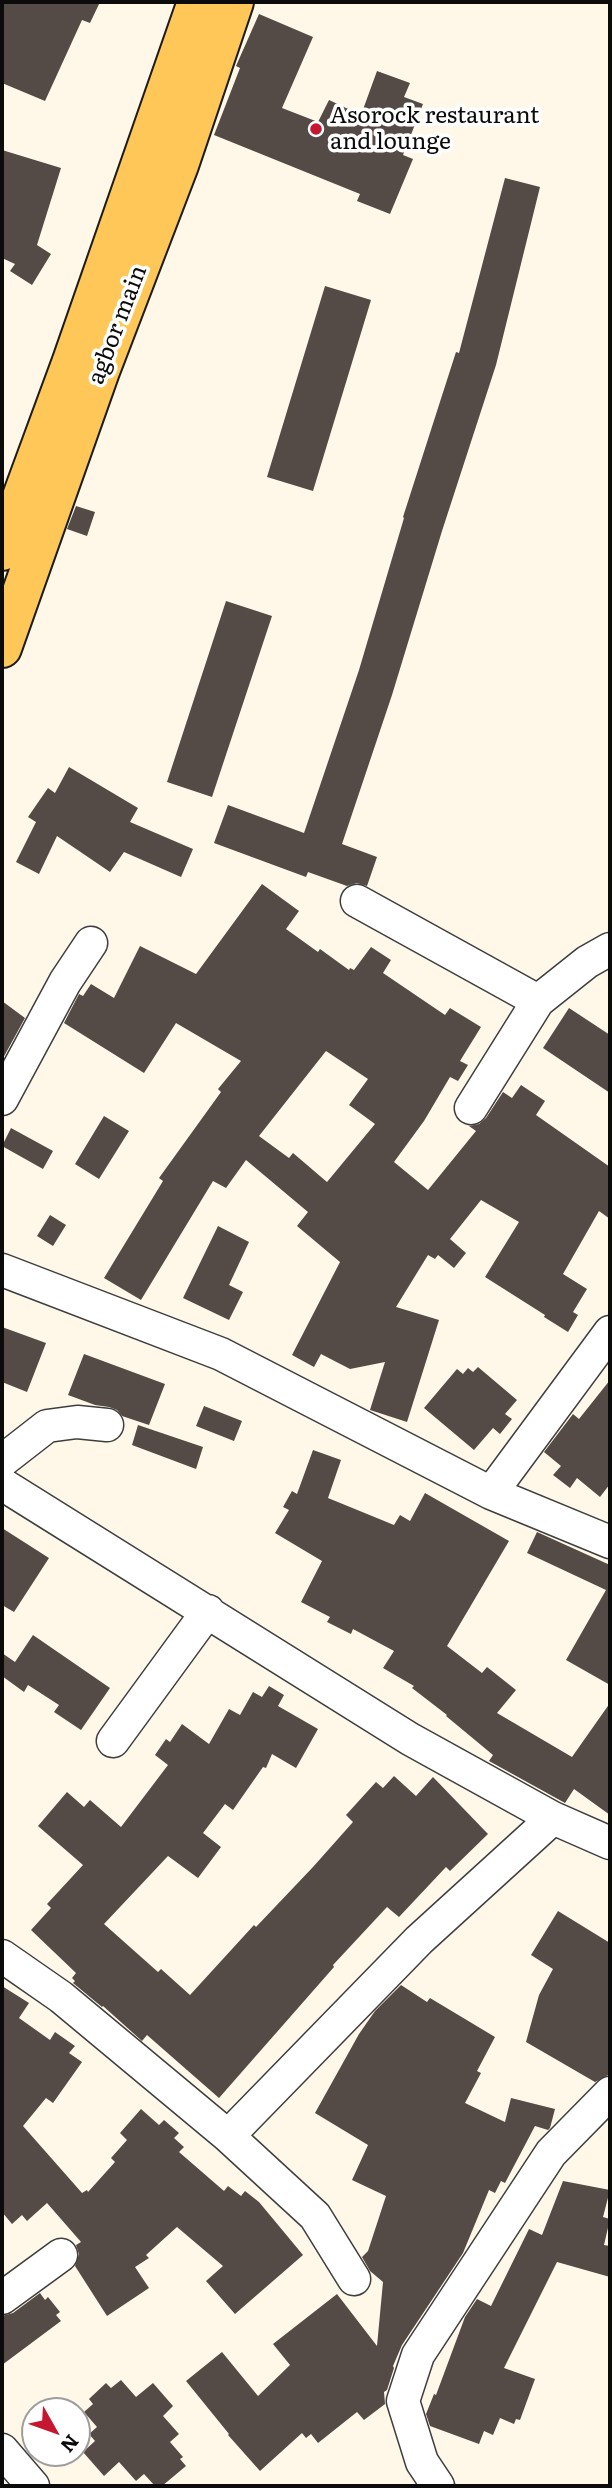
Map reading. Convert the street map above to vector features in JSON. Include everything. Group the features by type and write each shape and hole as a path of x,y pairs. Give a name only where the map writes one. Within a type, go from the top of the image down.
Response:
{"main road":[{"name":"agbor main","path":"2,551 72,361 197,2"},
{"name":"agbor main","path":"2,648 100,371 180,165 234,2"}],"street":[{"path":"357,901 538,1001"},
{"path":"2,1099 65,982 92,943"},
{"path":"471,1108 538,1001 587,962 610,949"},
{"path":"2,1270 221,1354 491,1493 610,1542"},
{"path":"491,1493 610,1332"},
{"path":"2,1461 47,1426 77,1422 107,1425"},
{"path":"2,1483 410,1739 553,1818 610,1843"},
{"path":"113,1741 208,1611"},
{"path":"228,2136 419,1940 553,1818"},
{"path":"2,1955 61,1997 228,2136 315,2216 354,2279"},
{"path":"438,2486 422,2462 403,2400 418,2356 551,2153 610,2093"},
{"path":"2,2298 61,2255"},
{"path":"2,2450 33,2486"}],"building":[{"path":"5,2 100,2 90,23 82,20 45,101 2,83 2,9"},
{"path":"259,14 313,37 282,108 318,122 329,100 361,115 377,71 410,83 404,97 423,104 403,155 413,159 390,214 357,201 360,194 214,135 240,68 236,66"},
{"path":"2,150 61,168 37,245 51,254 32,285 10,271 15,264 2,258"},
{"path":"505,178 540,187 496,365 342,844 377,857 367,886 357,883 347,886 308,872 306,877 214,843 228,805 304,833 359,670 403,517 456,352 459,353"},
{"path":"325,286 371,300 313,491 267,477"},
{"path":"76,506 95,512 87,536 67,529"},
{"path":"226,601 272,616 212,797 167,782"},
{"path":"69,767 138,808 130,822 193,849 181,877 124,852 110,872 57,836 39,874 16,862 36,822 28,817 48,788 55,793"},
{"path":"262,884 299,911 286,929 318,952 320,949 349,970 354,970 371,947 391,960 383,973 445,1015 450,1008 481,1027 460,1061 468,1065 458,1081 450,1077 424,1121 394,1162 428,1190 476,1131 469,1126 479,1124 486,1118 503,1092 512,1098 521,1085 545,1101 536,1115 610,1167 610,1219 599,1211 563,1274 587,1289 573,1312 578,1315 568,1332 485,1277 519,1222 481,1200 450,1239 466,1253 454,1268 438,1255 435,1259 428,1255 396,1307 439,1320 407,1422 370,1410 385,1362 350,1369 321,1354 314,1367 292,1355 340,1262 297,1226 308,1212 246,1160 226,1188 213,1181 141,1300 104,1278 163,1181 159,1178 221,1092 218,1089 241,1061 176,1023 144,1073 64,1023 79,994 83,996 91,984 114,998 140,946 196,974","holes":["326,1051 368,1079 349,1105 375,1124 327,1182 293,1153 289,1158 259,1136"]},
{"path":"2,1001 25,1018 2,1060"},
{"path":"569,1008 610,1035 610,1093 543,1048"},
{"path":"104,1116 129,1131 99,1179 75,1164"},
{"path":"11,1128 53,1151 43,1169 2,1146"},
{"path":"50,1215 66,1225 53,1246 37,1236"},
{"path":"218,1226 249,1242 229,1285 243,1292 229,1320 183,1298"},
{"path":"2,1327 46,1343 27,1392 2,1382"},
{"path":"84,1354 165,1384 149,1425 122,1416 109,1407 68,1395"},
{"path":"478,1367 517,1400 505,1414 512,1419 500,1434 493,1428 474,1450 424,1408 457,1369 463,1374 468,1368 473,1372"},
{"path":"610,1380 610,1484 600,1497 577,1478 570,1488 553,1475 561,1466 544,1452 573,1414 579,1419"},
{"path":"204,1406 242,1421 234,1441 196,1426"},
{"path":"138,1425 203,1447 196,1469 132,1445"},
{"path":"313,1450 341,1460 328,1498 394,1525 400,1515 410,1521 425,1493 509,1541 447,1646 482,1673 487,1667 516,1690 497,1713 572,1757 610,1703 610,1815 574,1789 565,1803 489,1761 493,1755 412,1688 414,1686 383,1668 394,1651 353,1629 351,1634 327,1622 330,1617 301,1602 322,1561 275,1533 289,1510 283,1507 292,1491 297,1494"},
{"path":"2,1528 49,1558 14,1612 2,1605"},
{"path":"537,1532 610,1565 610,1685 566,1660 606,1590 527,1553"},
{"path":"33,1635 110,1688 81,1730 54,1712 59,1705 28,1685 24,1692 2,1676 2,1653 15,1662"},
{"path":"269,1686 284,1695 278,1706 318,1729 296,1768 272,1754 266,1768 263,1767 233,1810 225,1804 203,1833 221,1847 198,1878 168,1856 104,1924 158,1972 161,1969 190,1995 353,1822 346,1815 376,1782 383,1788 394,1776 416,1796 433,1777 488,1834 450,1871 446,1867 399,1917 387,1907 333,1965 219,2098 147,2035 142,2041 73,1983 75,1981 72,1978 76,1973 31,1930 51,1908 47,1904 83,1865 38,1826 67,1792 84,1807 90,1800 121,1827 168,1765 155,1755 166,1739 170,1742 182,1724 209,1744 229,1709 240,1715 253,1692 262,1697"},
{"path":"558,1911 610,1943 610,2074 595,2082 526,2042 539,1995 553,1969 531,1955"},
{"path":"401,1985 427,2002 430,1998 495,2037 477,2071 481,2073 465,2103 505,2122 511,2098 555,2109 550,2128 548,2130 535,2126 505,2183 501,2181 495,2193 489,2190 463,2253 402,2345 384,2392 385,2404 364,2420 357,2412 318,2443 311,2434 306,2438 302,2433 260,2471 186,2381 222,2352 258,2396 290,2365 273,2344 337,2294 377,2346 383,2282 370,2271 362,2257 368,2251 386,2196 352,2180 368,2145 315,2113 359,2034 375,2011"},
{"path":"2,1986 29,2003 19,2018 50,2040 55,2032 75,2046 69,2053 82,2062 53,2103 46,2098 23,2126 82,2193 87,2190 88,2192 115,2162 111,2158 127,2140 120,2133 141,2109 159,2125 164,2120 179,2133 174,2138 184,2147 179,2152 224,2191 228,2186 241,2196 245,2191 259,2202 303,2255 235,2314 206,2281 223,2266 177,2227 146,2255 149,2258 135,2267 149,2288 107,2316 75,2266 79,2254 76,2245 81,2242 47,2203 27,2221 22,2215 12,2224 2,2212"},
{"path":"563,2181 610,2190 603,2217 610,2219 604,2245 610,2246 610,2277 557,2262 504,2368 535,2379 520,2420 516,2419 514,2424 500,2418 493,2435 484,2431 479,2444 430,2426 426,2414 434,2394 436,2395 465,2317 477,2299 491,2306 529,2229 542,2235"},
{"path":"40,2293 45,2300 48,2297 60,2312 56,2315 61,2321 2,2365 2,2316 13,2313"},
{"path":"121,2380 136,2397 153,2383 173,2406 163,2416 179,2434 170,2442 183,2457 180,2459 186,2466 162,2486 155,2486 144,2474 136,2481 119,2462 104,2476 91,2461 91,2445 95,2441 91,2432 97,2427 91,2420 91,2397 106,2383 111,2388"}],"place":[{"name":"Asorock restaurant and lounge","path":"316,129"}]}
